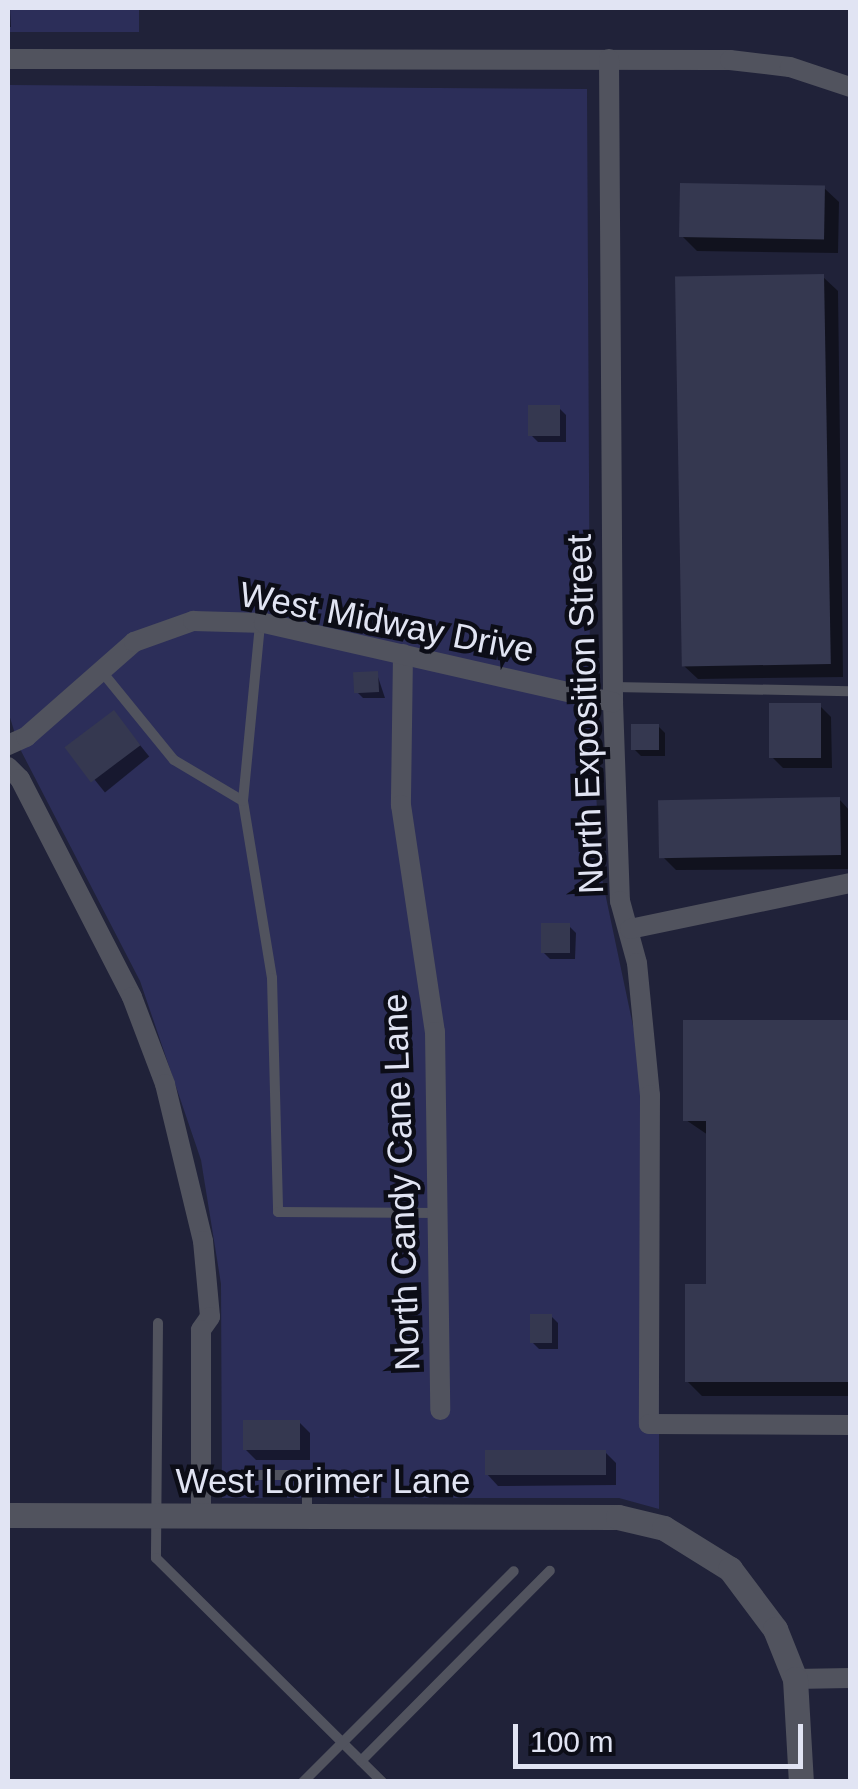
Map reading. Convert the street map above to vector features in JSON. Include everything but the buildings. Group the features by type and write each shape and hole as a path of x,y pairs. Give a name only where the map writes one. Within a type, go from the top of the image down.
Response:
{"street":[{"name":"North Exposition Street","path":"609,59 614,694 620,900 630,929 650,1095 649,1424 850,1426"},
{"path":"8,60 750,62 850,87"},
{"name":"West Midway Drive","path":"8,745 26,737 134,642 193,621 260,623 614,694"},
{"name":"North Candy Cane Lane","path":"403,654 401,804 435,1032 440,1410"},
{"path":"8,767 20,779 132,997 165,1084 203,1242 210,1317 202,1330 201,1516"},
{"path":"630,929 850,883"},
{"name":"West Lorimer Lane","path":"8,1515 638,1519 696,1544 730,1569 776,1629 795,1678"},
{"path":"801,1782 795,1678 850,1678"}],"lane":[{"path":"260,623 243,801 272,978 278,1212 438,1213"},
{"path":"103,673 174,760 243,801"},
{"path":"614,694 850,691"},
{"path":"158,1323 156,1558 382,1782"},
{"path":"250,1475 298,1476 307,1485 307,1516"},
{"path":"303,1782 514,1570"},
{"path":"361,1761 550,1570"}],"shaded area":[{"path":"8,8 139,8 139,32 8,32"},
{"path":"8,85 587,89 590,672 600,869 659,1149 659,1509 619,1498 222,1498 221,1284 201,1160 140,981 19,747 8,711"}]}
